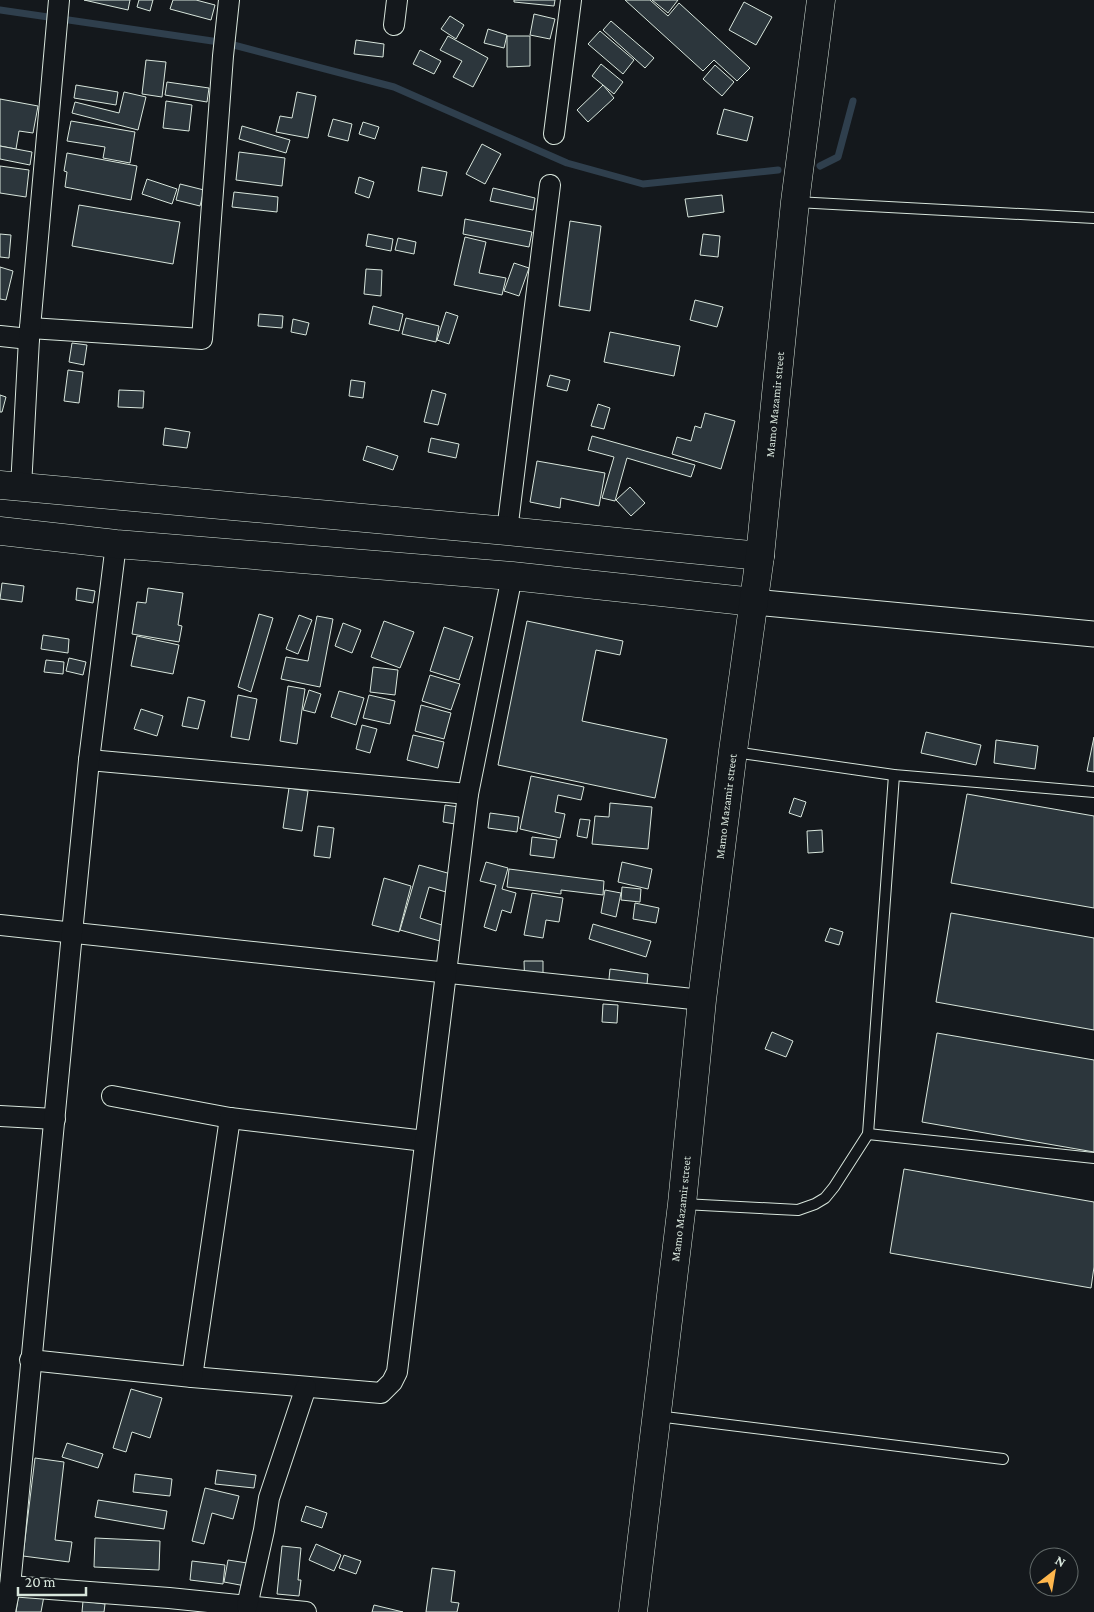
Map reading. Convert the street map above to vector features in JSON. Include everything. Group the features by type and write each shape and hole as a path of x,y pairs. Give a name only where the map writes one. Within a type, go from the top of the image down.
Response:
{"main road":[{"name":"Mamo Mazamir street","path":"633,1612 682,1204 702,1000 760,556 795,202 822,0"},
{"path":"10,486 760,556"},
{"path":"0,531 116,544 512,576 754,602"}],"street":[{"path":"0,336 30,334 202,339 223,56 229,0"},
{"path":"394,26 397,0"},
{"path":"554,134 571,0"},
{"path":"10,486 30,334 59,1"},
{"path":"507,531 550,185"},
{"path":"6,1612 72,933 90,760 116,544"},
{"path":"30,1360 192,1377 381,1393 392,1382 397,1372 468,794 512,576"},
{"path":"754,602 1094,634"},
{"path":"90,760 468,794"},
{"path":"0,925 702,1000"},
{"path":"112,1096 230,1118 425,1141"},
{"path":"0,1116 55,1119"},
{"path":"192,1377 230,1118"},
{"path":"247,1606 269,1498 306,1387"},
{"path":"10,1586 168,1605 247,1606 306,1612"}],"lane":[{"path":"795,202 1094,218"},
{"path":"733,752 894,775 1094,792"},
{"path":"682,1204 798,1210 815,1204 825,1198 834,1187 868,1134 894,775"},
{"path":"868,1134 1094,1158"},
{"path":"656,1416 1004,1459"}],"building":[{"path":"84,0 130,0 128,10"},
{"path":"139,0 153,0 150,11 137,7"},
{"path":"173,0 196,0 215,5 211,20 170,9"},
{"path":"514,0 555,0 554,6 514,2"},
{"path":"625,0 650,0 668,16 679,3 750,68 737,81 714,60 703,71"},
{"path":"652,0 678,0 668,13"},
{"path":"744,2 772,17 756,45 729,30"},
{"path":"534,14 555,19 550,39 530,35"},
{"path":"450,16 464,25 456,39 441,29"},
{"path":"611,21 654,58 645,68 603,30"},
{"path":"488,29 507,35 504,48 484,43"},
{"path":"600,31 634,60 623,74 588,44"},
{"path":"448,36 488,58 473,87 453,77 462,61 440,50"},
{"path":"507,36 530,36 530,66 507,67"},
{"path":"356,40 384,44 383,57 354,54"},
{"path":"420,50 441,61 434,74 413,64"},
{"path":"146,60 166,62 162,97 142,94"},
{"path":"601,64 623,82 614,94 592,76"},
{"path":"715,65 734,82 722,96 703,79"},
{"path":"167,82 209,88 207,102 165,95"},
{"path":"76,85 118,92 116,105 74,98"},
{"path":"603,85 614,98 588,122 577,110"},
{"path":"124,92 146,97 138,130 72,113 75,102 119,113"},
{"path":"297,92 316,96 308,138 276,132 280,116 292,118"},
{"path":"0,99 38,106 33,133 19,131 16,149 0,146"},
{"path":"166,101 192,105 189,131 163,128"},
{"path":"724,109 753,117 747,141 717,134"},
{"path":"333,119 352,124 348,141 328,136"},
{"path":"71,121 135,132 130,163 103,158 105,147 67,141"},
{"path":"363,122 379,127 375,139 359,134"},
{"path":"242,126 290,140 286,153 239,139"},
{"path":"482,144 501,154 485,184 466,174"},
{"path":"0,146 32,152 30,165 0,159"},
{"path":"239,152 285,158 282,186 236,180"},
{"path":"67,153 137,166 131,200 65,187 67,172 64,171"},
{"path":"0,166 29,170 26,197 0,193"},
{"path":"422,167 447,172 442,196 418,191"},
{"path":"359,177 374,182 369,198 355,193"},
{"path":"147,179 177,189 172,204 142,194"},
{"path":"180,184 204,190 200,206 176,200"},
{"path":"493,188 535,198 533,210 490,201"},
{"path":"234,192 278,197 277,212 232,207"},
{"path":"722,195 724,212 688,217 685,199"},
{"path":"79,205 180,222 173,264 72,246"},
{"path":"465,219 532,232 529,247 463,234"},
{"path":"570,221 601,226 590,311 559,306"},
{"path":"0,234 11,235 9,258 0,257"},
{"path":"368,234 393,239 391,251 366,246"},
{"path":"703,234 720,236 718,257 700,255"},
{"path":"465,237 486,242 479,273 506,278 502,295 454,285"},
{"path":"398,238 416,242 414,254 395,250"},
{"path":"514,263 529,268 519,296 504,291"},
{"path":"0,267 13,271 6,300 0,299"},
{"path":"366,269 382,270 381,296 364,294"},
{"path":"695,300 723,307 717,327 690,320"},
{"path":"373,306 403,314 399,331 369,324"},
{"path":"446,312 458,316 449,344 437,340"},
{"path":"259,314 283,316 282,328 258,326"},
{"path":"406,318 439,326 436,342 402,334"},
{"path":"293,319 309,323 306,335 291,332"},
{"path":"610,332 680,346 674,376 604,362"},
{"path":"72,343 87,345 84,365 69,362"},
{"path":"68,370 83,372 79,403 64,401"},
{"path":"550,375 570,380 567,391 547,386"},
{"path":"351,380 365,382 363,398 349,396"},
{"path":"119,390 144,391 143,408 118,407"},
{"path":"432,390 446,394 438,425 424,422"},
{"path":"0,395 6,397 2,412 0,412"},
{"path":"598,404 610,408 604,429 591,426"},
{"path":"705,413 735,421 721,469 672,454 677,437 691,441 695,426 701,428"},
{"path":"165,428 190,432 187,448 163,445"},
{"path":"592,436 695,465 691,477 627,458 615,501 602,498 614,457 588,450"},
{"path":"431,438 459,444 456,458 428,452"},
{"path":"367,446 398,456 393,470 363,460"},
{"path":"537,461 605,473 599,506 561,498 560,508 530,502"},
{"path":"630,487 645,503 631,516 616,500"},
{"path":"2,583 24,586 22,602 0,599"},
{"path":"77,588 95,591 93,603 76,600"},
{"path":"148,588 183,593 178,625 182,626 179,642 132,634 137,602 146,603"},
{"path":"259,614 273,618 251,692 238,687"},
{"path":"299,615 312,620 298,654 286,649"},
{"path":"317,616 333,619 320,687 281,679 286,657 308,661"},
{"path":"384,621 414,632 400,668 371,657"},
{"path":"527,621 623,641 620,655 596,650 582,721 667,739 655,798 498,765"},
{"path":"343,623 361,630 352,653 335,646"},
{"path":"444,627 473,637 459,680 430,671"},
{"path":"43,635 69,639 68,653 41,649"},
{"path":"137,636 179,645 173,674 131,666"},
{"path":"69,658 86,662 83,675 66,671"},
{"path":"46,660 64,662 63,674 44,672"},
{"path":"373,667 398,670 395,695 370,692"},
{"path":"430,675 460,684 451,710 422,701"},
{"path":"288,686 305,689 297,744 280,741"},
{"path":"309,690 321,694 315,713 303,710"},
{"path":"339,691 364,698 356,725 331,717"},
{"path":"238,695 257,699 249,740 231,737"},
{"path":"369,695 395,701 390,724 363,718"},
{"path":"188,697 205,701 198,729 182,726"},
{"path":"421,705 451,713 444,739 415,731"},
{"path":"141,709 163,716 157,736 134,729"},
{"path":"362,725 377,729 370,753 356,749"},
{"path":"926,732 981,745 976,765 921,753"},
{"path":"413,735 444,742 438,768 407,760"},
{"path":"1094,737 1094,772 1087,771"},
{"path":"996,740 1038,746 1035,769 994,763"},
{"path":"531,776 584,787 581,800 558,795 555,812 565,814 560,838 520,829"},
{"path":"289,788 308,791 302,831 283,828"},
{"path":"967,794 1094,816 1094,908 951,883"},
{"path":"794,798 806,802 801,817 789,813"},
{"path":"610,803 652,807 648,849 592,844 595,816 609,817"},
{"path":"445,805 459,807 455,824 443,822"},
{"path":"490,813 519,817 517,832 488,828"},
{"path":"580,819 590,820 587,838 577,836"},
{"path":"318,826 334,828 330,858 314,856"},
{"path":"822,830 823,852 808,853 807,831"},
{"path":"532,837 557,840 554,858 530,855"},
{"path":"486,862 508,868 502,889 516,893 511,913 502,910 496,931 484,927 496,885 480,881"},
{"path":"622,862 652,869 648,889 618,882"},
{"path":"419,865 451,874 446,892 429,887 420,918 445,926 440,941 400,930"},
{"path":"509,869 604,881 603,895 561,890 561,894 507,887"},
{"path":"384,878 411,886 399,932 372,925"},
{"path":"622,887 641,889 640,902 621,900"},
{"path":"605,890 621,893 616,917 601,913"},
{"path":"532,893 563,898 559,922 546,920 543,938 524,935"},
{"path":"635,903 659,908 656,923 633,919"},
{"path":"951,913 1094,938 1094,1030 936,1002"},
{"path":"593,924 651,941 646,957 589,939"},
{"path":"830,928 843,932 839,945 825,941"},
{"path":"524,961 543,961 543,990 525,990"},
{"path":"610,969 648,974 645,1004 607,999"},
{"path":"603,1004 618,1005 617,1023 602,1022"},
{"path":"772,1032 793,1041 786,1057 765,1049"},
{"path":"937,1033 1094,1060 1094,1152 922,1122"},
{"path":"904,1169 1094,1202 1094,1267 1091,1288 890,1253"},
{"path":"131,1389 162,1398 150,1438 132,1432 126,1452 113,1448"},
{"path":"67,1443 103,1454 98,1468 62,1457"},
{"path":"35,1458 64,1462 55,1540 72,1542 69,1562 23,1556"},
{"path":"217,1470 256,1475 254,1488 215,1484"},
{"path":"135,1474 172,1479 170,1496 133,1492"},
{"path":"205,1488 239,1496 233,1519 212,1513 204,1544 192,1541"},
{"path":"98,1500 167,1511 164,1529 95,1517"},
{"path":"306,1506 327,1513 322,1528 301,1521"},
{"path":"95,1538 160,1541 159,1570 94,1567"},
{"path":"316,1544 341,1555 334,1571 309,1560"},
{"path":"282,1546 301,1548 298,1580 301,1580 299,1596 277,1594"},
{"path":"344,1555 361,1561 356,1574 339,1568"},
{"path":"228,1560 260,1565 256,1588 224,1582"},
{"path":"192,1561 225,1565 223,1584 190,1580"},
{"path":"432,1568 455,1571 451,1602 459,1603 457,1612 426,1612"},
{"path":"19,1592 44,1596 41,1612 16,1612"},
{"path":"83,1601 105,1604 104,1612 82,1612"},
{"path":"374,1605 403,1612 372,1612"}],"waterway":[{"path":"0,10 226,43 394,87 567,163 643,184 778,170"},
{"path":"820,166 838,157 853,101"}]}
